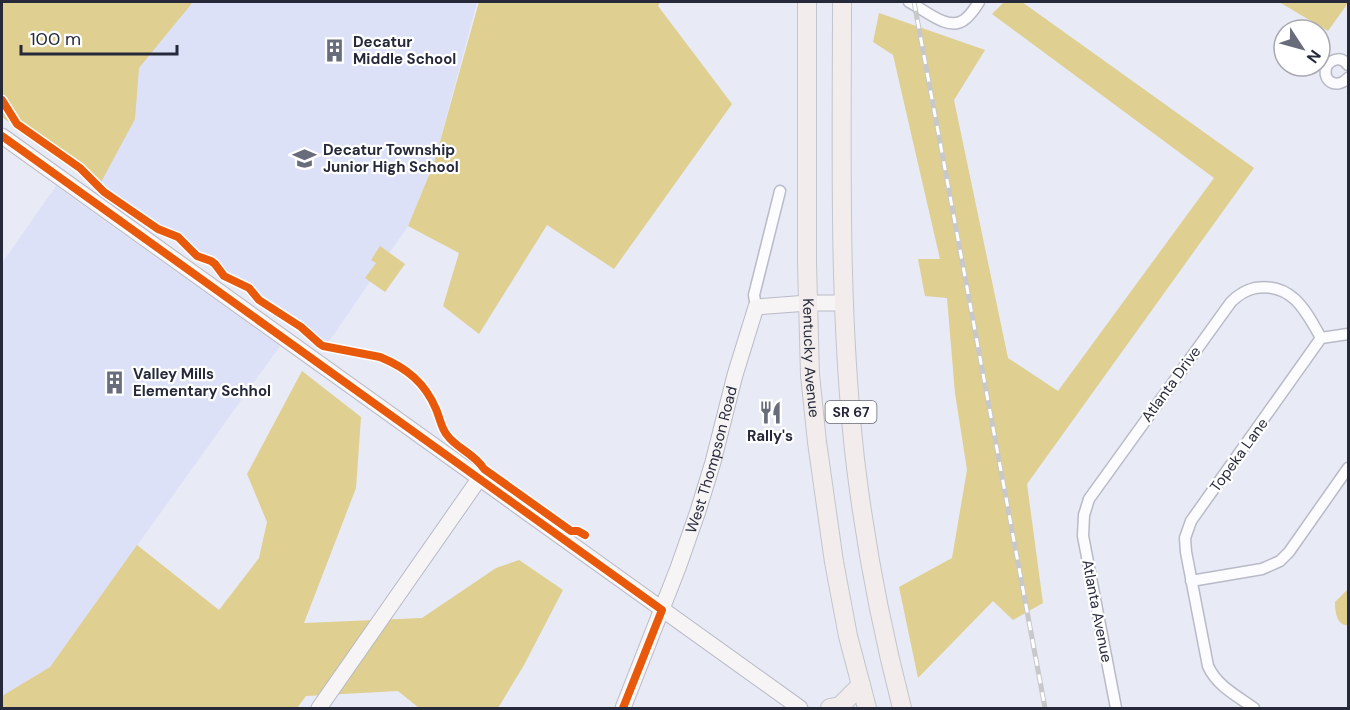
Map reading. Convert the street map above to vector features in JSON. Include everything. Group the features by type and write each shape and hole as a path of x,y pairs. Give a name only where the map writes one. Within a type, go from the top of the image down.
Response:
{"main road":[{"name":"Kentucky Avenue","path":"807,2 808,303 811,386 832,551 848,636 867,708"},
{"name":"SR 67","path":"842,2 844,303 852,429 871,570 902,708"},
{"path":"2,136 800,708"},
{"path":"756,307 844,303"},
{"name":"West Thompson Road","path":"623,708 698,510 756,307"},
{"path":"319,708 479,479"},
{"path":"832,551 844,566 880,708"},
{"path":"830,708 840,706 861,685"}],"street":[{"path":"909,2 946,23 959,23 970,15 979,2"},
{"path":"1348,65 1343,60 1334,59 1327,64 1325,73 1329,80 1336,84 1348,78"},
{"name":"West Thompson Road","path":"756,307 754,295 780,191"},
{"name":"Atlanta Drive","path":"1085,513 1093,492 1231,302 1242,293 1265,287 1288,294 1300,305 1321,339"},
{"path":"1321,339 1348,334"},
{"name":"Topeka Lane","path":"1254,708 1220,684 1205,658 1185,541 1191,521 1321,339"},
{"path":"1191,581 1262,568 1280,561 1289,552 1348,468"},
{"name":"Atlanta Avenue","path":"1085,513 1083,536 1116,708"}],"shaded area":[{"path":"2,2 477,2 434,163 408,226 326,346 2,114"},
{"path":"2,2 193,2 139,68 135,119 99,186 2,117"},
{"path":"479,2 660,2 658,6 732,104 614,269 547,225 479,334 443,306 459,253 408,226 434,163"},
{"path":"1004,2 1022,2 1254,168 1027,484 1043,603 1013,620 993,601 918,678 899,587 952,558 967,470 955,393 947,298 925,296 918,259 940,259 893,55 873,42 879,13 985,50 954,100 1008,358 1058,391 1214,178 992,14"},
{"path":"1279,2 1348,2 1332,25 1332,18 1306,18"},
{"path":"56,186 280,346 50,667 2,696 2,263"},
{"path":"380,246 405,264 385,292 365,278 376,263 371,260"},
{"path":"302,371 361,417 356,488 304,623 422,618 496,568 519,560 563,590 524,665 498,708 419,708 398,691 306,696 297,708 2,708 2,696 50,667 137,545 219,610 259,558 267,522 247,474"},
{"path":"1348,589 1348,625 1344,625 1336,614 1335,602"}],"railway":[{"path":"914,2 1045,708"}],"cycle path":[{"path":"2,100 17,124 80,168 104,192 158,229 178,237 197,256 211,261 224,276 249,288 259,300 301,327 320,344 380,357 407,371 421,384 432,400 443,429 451,440 484,469 571,531 578,531 585,535"},
{"path":"2,136 662,610 623,708"}],"place":[{"name":"Decatur Middle School","path":"335,51"},
{"name":"Decatur Township Junior High School","path":"305,159"},
{"name":"Valley Mills Elementary Schhol","path":"115,383"},
{"name":"Rally's","path":"770,412"}]}
